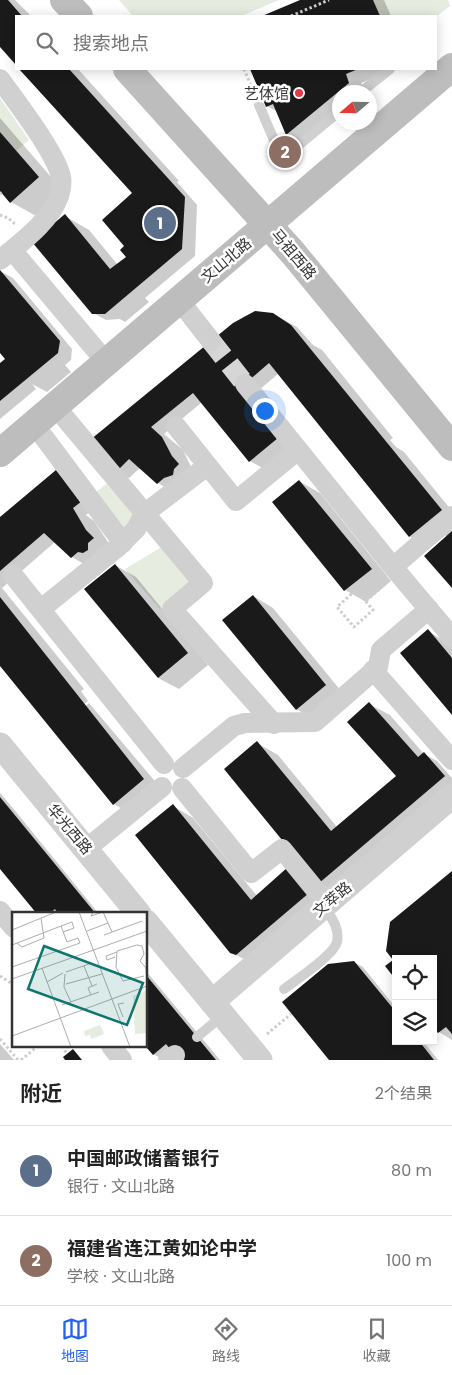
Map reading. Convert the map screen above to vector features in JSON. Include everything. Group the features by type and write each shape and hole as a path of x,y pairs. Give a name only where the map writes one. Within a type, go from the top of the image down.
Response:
{"main road":[{"path":"64,0 78,15"},
{"name":"文山北路","path":"0,454 452,67"},
{"name":"马祖西路","path":"128,70 268,225 452,447"}],"street":[{"path":"0,79 27,117 62,178 59,195 51,211 6,255 106,362"},
{"path":"179,300 211,341"},
{"path":"245,384 395,570 452,637"},
{"path":"55,406 203,583 172,609 274,724"},
{"path":"34,424 123,543"},
{"path":"176,426 236,501 298,450"},
{"path":"41,609 123,543 136,529 144,514 207,466"},
{"path":"395,570 452,516"},
{"path":"13,575 176,773 251,874 282,849 325,905"},
{"path":"86,849 162,787 158,776 176,773 234,726 245,723 314,722 378,667 381,650 429,610"},
{"path":"373,670 452,760"},
{"name":"华光西路","path":"3,754 86,849 137,912"},
{"name":"文萃路","path":"218,1009 325,905 452,796"},
{"path":"0,911 12,926"},
{"path":"148,924 260,1060"},
{"path":"112,1048 122,1060"}],"lane":[{"path":"370,85 389,70"},
{"path":"259,105 282,159 332,117"},
{"path":"284,989 330,952 337,942 336,926 325,905"},
{"path":"197,1036 218,1009"}],"path":[{"path":"293,15 329,0"},
{"path":"244,70 259,105"},
{"path":"0,210 3,215"},
{"path":"366,601 395,570"},
{"path":"356,590 366,601 373,610 354,627 337,607 356,590"},
{"path":"267,1034 291,1014"},
{"path":"0,1039 20,1060 35,1048"},
{"path":"63,1048 67,1054"}],"shaded area":[{"path":"119,0 279,0 243,15 132,15"},
{"path":"368,0 448,0 450,6 437,16 374,15"},
{"path":"0,98 29,140 16,151 0,132"},
{"path":"110,481 135,515 123,531 95,493"},
{"path":"163,546 192,582 160,609 125,569"}],"building":[{"path":"0,0 8,0 21,15 15,15 15,64 0,47"},
{"path":"300,0 373,0 380,15 264,15"},
{"path":"20,70 70,70 185,197 182,249 105,314 92,314 32,242 65,214 110,269 126,257 120,250 124,246 102,220 132,193"},
{"name":"艺体馆","path":"250,70 356,70 346,74 349,83 347,85 332,85 332,97 286,135 273,104 266,107"},
{"path":"0,132 39,177 10,203 0,191"},
{"path":"0,270 60,341 58,353 0,401 0,363 5,359 0,353"},
{"path":"255,311 273,313 291,325 442,510 409,537 269,363 239,389 278,438 249,462 193,393 151,427 162,437 172,456 179,464 174,469 173,475 164,478 157,484 129,459 116,472 90,440 233,323"},
{"path":"56,470 82,501 73,508 86,530 94,538 88,543 88,550 83,553 78,552 71,558 44,533 0,571 0,517"},
{"path":"299,480 372,569 344,591 272,502"},
{"path":"452,531 452,588 424,556"},
{"path":"115,564 188,653 158,678 84,589"},
{"path":"253,595 326,685 296,710 222,620"},
{"path":"0,597 144,779 113,805 0,666"},
{"path":"428,629 452,658 452,715 400,653"},
{"path":"369,702 418,757 424,752 445,776 318,884 224,769 257,741 331,831 396,776 347,722"},
{"path":"0,797 94,912 57,912 55,909 51,912 35,912 0,869"},
{"path":"173,804 251,900 288,867 309,893 236,955 230,953 135,835"},
{"path":"452,871 452,1034 446,1027 438,1033 437,1032 437,955 392,955 392,959 386,951 390,922"},
{"path":"354,961 392,1007 392,1045 422,1045 434,1060 329,1060 282,1002 328,964"},
{"path":"392,961 392,975 385,966"},
{"path":"148,977 216,1060 179,1060 166,1044 153,1055 147,1048"},
{"path":"73,1049 82,1060 65,1060 63,1057"}],"tunnel":[{"path":"211,341 245,384"}],"place":[{"name":"艺体馆","path":"299,93"},
{"name":"福建省连江黄如论中学","path":"285,152"},
{"name":"中国邮政储蓄银行","path":"160,223"}]}
